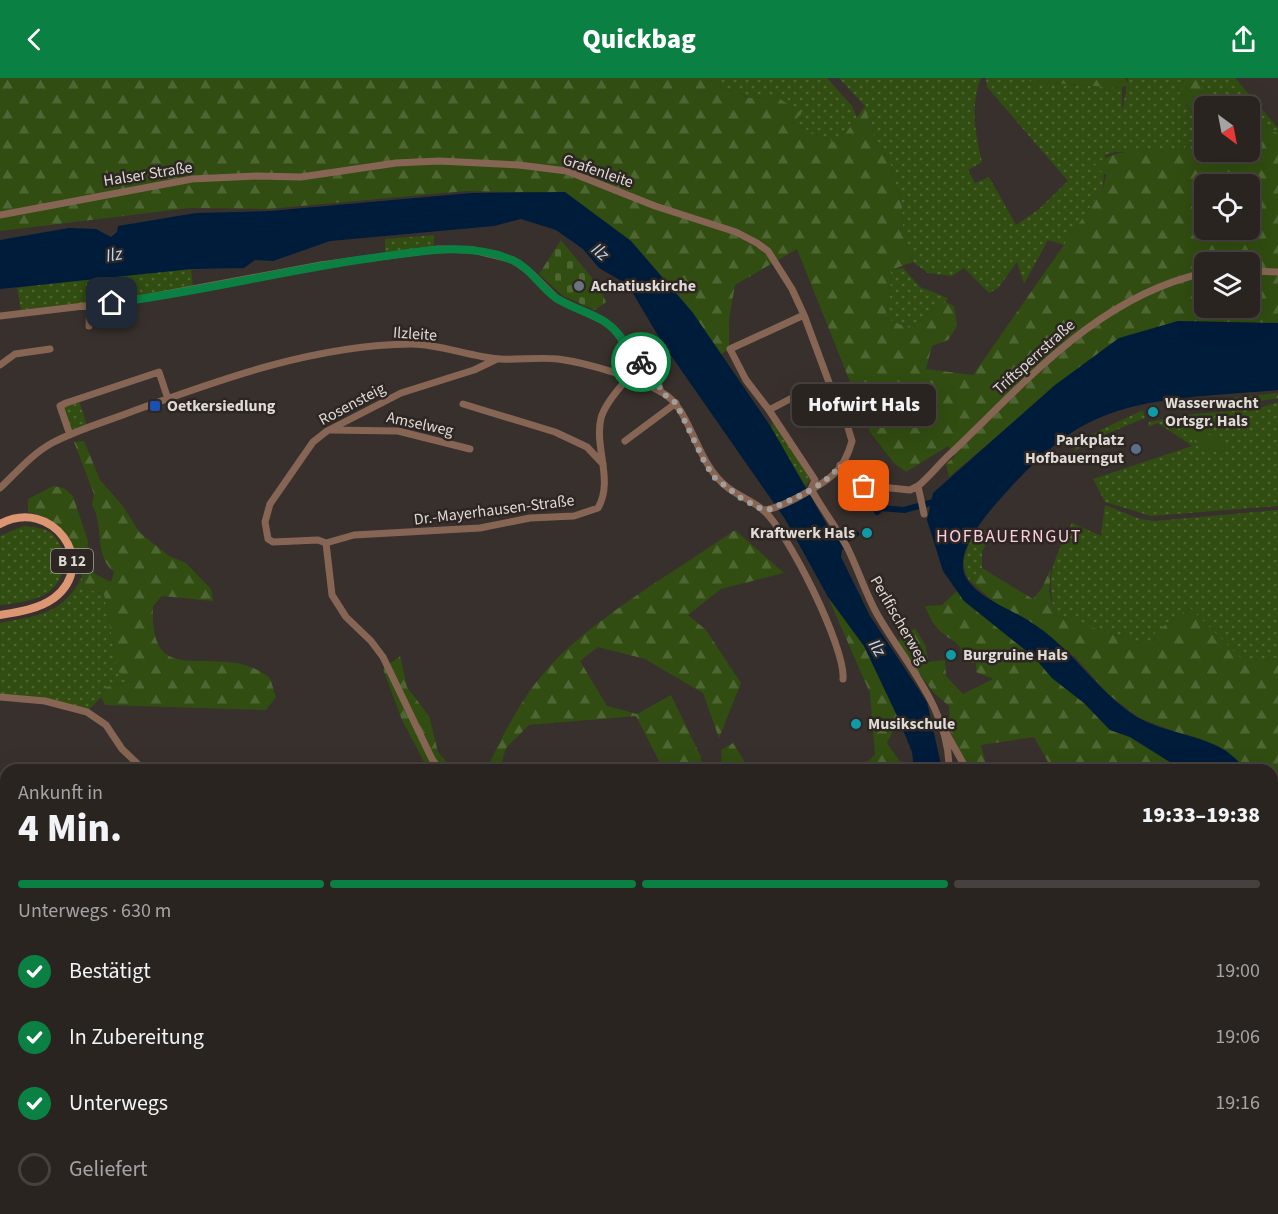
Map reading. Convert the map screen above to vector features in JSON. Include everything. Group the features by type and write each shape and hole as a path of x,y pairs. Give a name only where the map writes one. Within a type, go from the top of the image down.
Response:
{"main road":[{"name":"B 12","path":"0,524 17,517 40,518 63,536 69,546 72,561 66,584 53,598 27,609 0,615"}],"street":[{"name":"Grafenleite","path":"301,177 396,163 439,160 519,165 567,171 757,243 768,251 792,289 834,396 843,411 852,441 840,465"},
{"name":"Halser Straße","path":"0,214 192,179 257,176 301,177"},
{"path":"0,316 199,290 279,272 438,249 473,250 513,260 532,274 557,299 604,321 614,329 631,353 656,376 661,392 676,403 706,465 715,478 741,498 767,509 825,613 842,662 843,679"},
{"path":"1260,271 1278,272"},
{"name":"Triftsperrstraße","path":"918,486 1050,357 1080,331 1133,298 1166,284 1194,276"},
{"path":"89,326 90,306"},
{"path":"790,399 769,410 746,380 730,349 804,315"},
{"name":"Ilzleite","path":"1,486 38,452 70,435 168,399 294,359 377,345 416,344 497,359 558,359 627,379 661,392"},
{"path":"0,365 15,354 51,349"},
{"name":"Rosensteig","path":"326,543 318,540 273,543 268,539 265,522 270,504 313,442 327,431 401,393 474,370 497,359"},
{"path":"70,435 60,406 159,372 168,399"},
{"name":"Dr.-Mayerhausen-Straße","path":"326,543 354,535 480,528 530,518 574,516 598,508 603,500 605,484 602,416 627,379"},
{"path":"625,441 676,403"},
{"path":"463,404 555,432 587,447 603,464"},
{"name":"Perlfischerweg","path":"769,410 814,480 811,489 848,549 877,613 925,690 941,724 947,745 949,764"},
{"name":"Amselweg","path":"327,431 398,431 470,449"},
{"path":"767,509 811,489 834,474 840,465 851,484 910,490 918,486 923,511"},
{"path":"326,543 332,595 346,616 371,641 383,657 436,764"},
{"path":"0,697 45,701 87,712 106,725 122,748 138,764"},
{"path":"941,724 964,764"}],"green space":[{"path":"0,78 709,78 720,87 750,98 777,97 802,113 792,123 838,144 865,106 877,146 889,159 902,207 903,234 913,262 891,270 890,296 885,318 909,328 946,302 954,306 957,326 948,340 932,346 926,369 973,375 1103,189 1106,175 1094,166 1103,159 1123,152 1180,152 1193,140 1194,133 1194,162 1260,162 1260,127 1278,133 1278,323 1178,321 1016,420 949,477 946,464 955,456 948,446 906,472 893,462 870,432 797,249 735,285 729,319 729,349 720,355 690,309 631,241 565,193 466,191 268,209 190,208 0,231"},
{"path":"709,78 827,78 852,106 857,118 838,144 792,123 801,113 777,97 751,98 720,87"},
{"path":"839,78 981,78 976,99 975,120 982,162 968,170 975,183 989,177 1016,225 1038,210 1068,181 987,87 986,78 1026,78 1027,81 1122,88 1122,112 1128,78 1188,78 1175,85 1194,117 1194,133 1193,140 1180,152 1115,152 1105,155 1103,189 1064,245 1048,240 1024,284 1017,262 998,288 989,293 964,268 952,276 928,273 913,262 903,234 902,207 889,159 877,146 865,106"},
{"path":"1026,78 1126,78 1127,85 1121,88 1026,81"},
{"path":"1188,78 1197,78 1215,96 1194,96 1194,116 1175,85"},
{"path":"1197,78 1235,78 1250,96 1215,96"},
{"path":"1260,107 1278,128 1278,133 1260,127"},
{"path":"434,235 434,247 385,252 385,239"},
{"path":"561,240 598,285 606,302 595,310 563,296 539,274"},
{"path":"903,268 920,287 948,298 946,302 909,328 885,318 890,296 891,270"},
{"path":"191,269 193,287 151,295 21,310 17,288 131,273"},
{"path":"1278,393 1278,398 1229,407 1177,411 1174,404"},
{"path":"79,401 87,425 70,430 62,406"},
{"path":"1278,402 1278,506 1151,516 1105,502 1093,479 1192,446 1158,423 1148,427 1149,422 1182,415 1256,409","holes":["1194,427 1218,443 1225,450 1218,453 1193,441"]},
{"path":"1143,410 1145,418 1106,434 1075,451 1073,443"},
{"path":"774,417 810,480 805,486 771,428"},
{"path":"1187,424 1216,438 1225,450 1218,453 1193,441 1182,431"},
{"path":"84,441 100,480 122,505 140,533 169,556 186,563 211,589 213,601 162,596 153,606 154,629 158,644 165,653 175,658 188,661 236,663 262,673 270,678 276,697 266,710 105,705 101,697 106,687 135,681 118,672 104,594 84,588 79,561 70,539 63,530 54,522 28,512 28,499 53,486 64,488 73,496 88,541 87,556 95,574 111,582 114,572 101,549 98,522 92,505 94,494 74,442"},
{"path":"1105,505 1140,519 1155,521 1278,510 1278,658 1245,663 1190,608 1155,632 1154,648 1055,615 1051,577 1060,547 1072,523 1101,536"},
{"path":"23,526 45,530 57,539 63,554 63,570 56,585 45,594 26,601 0,605 0,536"},
{"path":"977,528 985,530 988,540 982,552 982,568 969,580 964,560"},
{"path":"735,530 784,573 721,589 688,615 706,630 741,683 719,738 703,693 645,659 598,647 580,661 607,706 637,714 671,695 701,757 701,764 660,764 636,716 529,725 506,748 501,764 489,764 521,703 548,668 589,630"},
{"path":"982,568 1033,599 1042,588 1051,568 1049,591 1055,615 1154,648 1155,632 1190,608 1245,662 1278,658 1278,764 1240,764 1226,751 1139,718 1108,694 1076,658 1029,621 999,606 969,580"},
{"path":"82,577 84,588 104,594 118,671 135,681 106,687 101,697 87,712 68,706 0,697 0,623 38,615 58,606 74,590"},
{"path":"957,591 964,601 1034,657 1052,678 1084,703 1110,730 1130,737 1173,764 1049,764 1034,737 981,745 986,764 966,764 950,731 949,706 934,693 896,642 915,628 926,647 928,662 945,660 946,676 963,694 993,679 976,672 976,663 963,662 963,655 957,644 938,629 925,606 942,605"},
{"path":"828,597 864,646 899,720 887,743 902,764 865,764 875,755 870,693"},
{"path":"400,656 407,687 429,716 438,752 449,764 425,764 402,720 383,669"},
{"path":"733,743 746,764 722,764 721,750"}],"water":[{"name":"Ilz","path":"565,192 631,241 693,313 771,427 834,537 841,537 846,547 842,550 841,557 870,616 927,702 941,764 913,764 912,752 899,720 864,646 828,597 785,519 663,344 628,285 599,268 583,249 556,230 521,219 494,226 330,241 273,261 255,260 244,268 192,269 0,289 0,240 69,228 96,229 111,237 117,232 118,226 196,213 270,211 471,193"},
{"path":"1178,321 1278,323 1278,390 1164,401 1120,410 1087,424 1063,439 1040,458 986,515 966,550 963,562 964,573 968,581 983,595 1044,631 1109,695 1137,717 1159,727 1216,745 1241,764 1173,764 1130,737 1110,730 1084,703 1052,678 1034,657 964,601 943,571 927,520 933,493 1055,385 1119,338"}],"waterway":[{"path":"877,512 881,508 904,510 937,501"},
{"path":"841,542 856,534"}],"way so far":[{"path":"641,362 656,376 661,392 676,403 696,447 715,478 741,498 763,510 771,509 834,474 840,465 851,484 864,486"}],"place":[{"name":"Achatiuskirche","path":"579,286"},
{"name":"Oetkersiedlung","path":"155,406"},
{"name":"Wasserwacht Ortsgr. Hals","path":"1153,412"},
{"name":"Parkplatz Hofbauerngut","path":"1136,449"},
{"name":"Hofwirt Hals","path":"864,486"},
{"name":"Kraftwerk Hals","path":"867,533"},
{"name":"Burgruine Hals","path":"951,655"},
{"name":"Musikschule","path":"856,724"}],"district":[{"name":"HOFBAUERNGUT","path":"1009,536"}],"route":[{"path":"112,303 199,290 321,265 438,249 473,250 513,260 532,274 557,299 604,321 614,329 631,353 641,362"}]}
